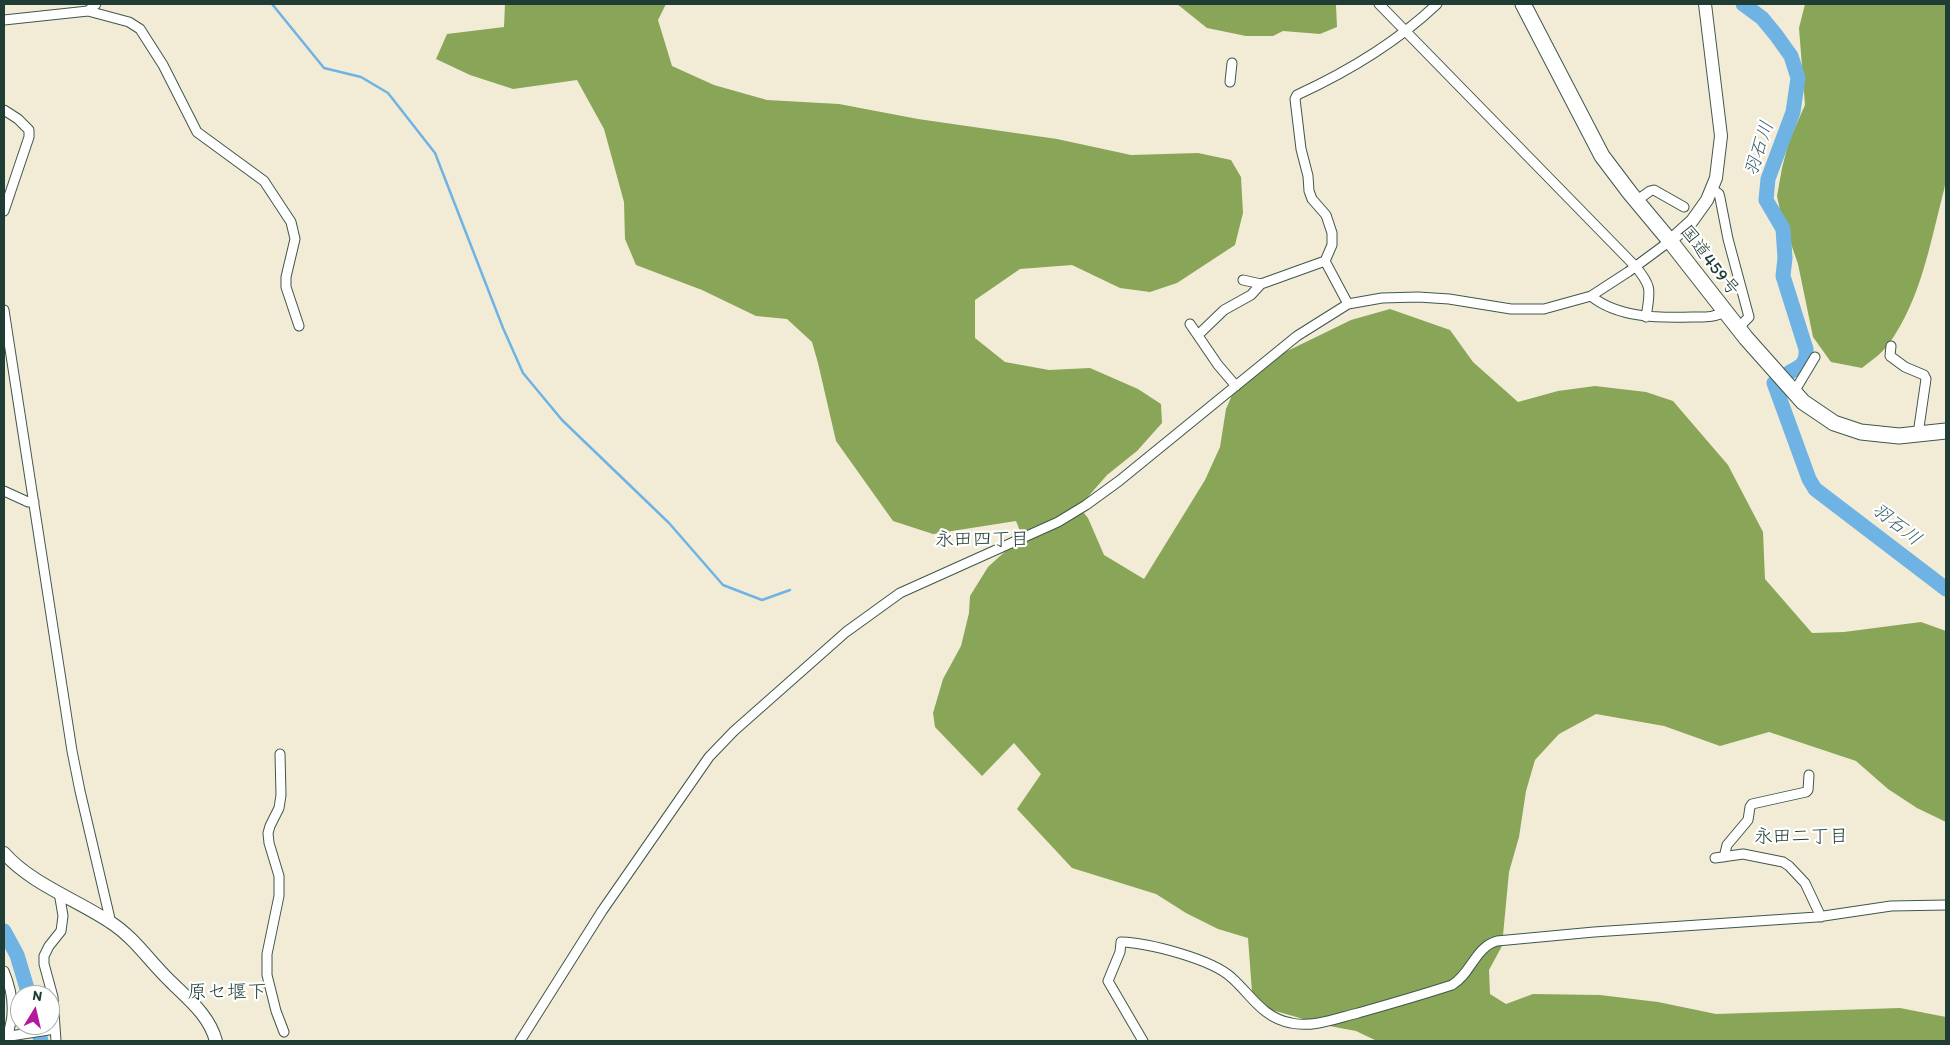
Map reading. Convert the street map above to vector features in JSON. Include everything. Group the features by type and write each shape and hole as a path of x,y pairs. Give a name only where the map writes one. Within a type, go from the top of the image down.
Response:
{"highway":[{"name":"国道459号","path":"1523,4 1602,156 1738,328 1803,402 1834,423 1861,432 1899,436 1946,431"}],"street":[{"path":"88,11 96,4"},
{"path":"1379,4 1635,266 1649,284 1650,292 1646,317"},
{"path":"1198,335 1224,310 1251,295 1261,284 1325,260 1332,245 1332,233 1326,215 1312,199 1309,191 1308,176 1301,149 1295,99 1297,95 1322,84 1406,32 1437,4"},
{"path":"520,1041 602,911 709,757 734,731 846,632 900,593 1058,522 1119,481 1298,336 1348,304 1382,298 1418,297 1449,299 1526,310 1544,309 1591,296 1635,266 1692,221 1707,200 1716,178 1721,136 1705,4"},
{"path":"4,20 88,11 129,22 140,29 164,65 197,132 264,181 290,222 295,239 286,277 286,287 299,326"},
{"path":"1230,82 1232,63"},
{"path":"4,110 25,124 29,130 29,137 4,211"},
{"path":"1712,189 1719,194 1728,239 1748,310 1749,317 1738,328"},
{"path":"1636,201 1654,190 1684,207"},
{"path":"1325,260 1348,304"},
{"path":"1243,280 1261,284"},
{"path":"1591,296 1599,302 1646,317 1717,316 1725,311"},
{"path":"4,310 78,783 111,923"},
{"path":"1190,324 1236,386"},
{"path":"1891,346 1890,356 1905,367 1924,375 1926,379 1918,434"},
{"path":"1794,392 1815,357"},
{"path":"4,491 28,502 34,502"},
{"path":"280,754 281,795 279,808 268,832 279,876 279,896 267,954 267,975 276,1011 284,1032"},
{"path":"1809,775 1809,785 1806,792 1795,796 1752,804 1748,820 1727,845 1719,858 1742,854 1776,861 1789,866 1805,883 1821,917"},
{"path":"4,853 38,880 111,923 146,954 170,981 189,998 206,1019 213,1030 216,1041"},
{"path":"49,985 44,956 61,931 63,916 59,892"},
{"path":"1143,1041 1108,981 1120,952 1121,942 1172,952 1220,970 1232,977 1245,993 1268,1015 1280,1020 1301,1024 1330,1020 1452,985 1460,981 1486,946 1497,941 1594,932 1821,917 1892,906 1946,904"},
{"path":"4,971 10,989 12,1004 9,1037"}],"green space":[{"path":"505,4 666,4 658,20 672,66 714,85 767,100 839,104 918,119 1057,139 1131,155 1198,153 1231,160 1241,177 1243,213 1235,245 1177,283 1150,292 1120,288 1072,265 1020,269 975,300 975,338 1005,362 1049,370 1090,368 1138,389 1161,404 1162,423 1137,451 1107,475 1079,507 1088,518 1104,555 1144,579 1205,480 1220,447 1226,409 1236,386 1279,355 1351,320 1390,309 1450,330 1473,362 1518,402 1558,391 1595,386 1646,392 1673,401 1728,465 1763,532 1765,579 1812,633 1844,632 1921,622 1946,631 1946,822 1917,808 1888,789 1856,761 1769,732 1720,746 1664,726 1596,714 1559,734 1535,760 1526,791 1519,837 1509,872 1502,946 1489,970 1490,994 1506,1004 1533,994 1600,995 1658,1002 1716,1014 1900,1008 1946,1017 1946,1041 1377,1041 1356,1031 1324,1025 1265,1008 1252,992 1248,938 1218,929 1186,913 1156,894 1072,868 1017,809 1041,774 1014,743 982,776 935,727 933,713 943,679 961,646 969,613 970,596 988,567 1022,536 1016,521 933,534 893,521 836,441 812,342 787,319 756,316 702,290 636,265 625,239 624,202 604,129 577,80 513,89 470,75 436,59 447,34 504,27"},
{"path":"1177,4 1333,4 1336,5 1337,27 1320,34 1283,31 1273,36 1246,36 1207,28"},
{"path":"1805,4 1946,4 1946,180 1944,190 1929,250 1909,309 1888,345 1862,368 1831,362 1813,337 1798,264 1781,215 1777,196 1789,141 1805,105 1799,28"}],"waterway":[{"path":"272,4 324,68 361,77 388,93 435,153 503,328 523,373 562,420 669,523 723,585 762,600 790,590"},
{"name":"羽石川","path":"1743,4 1762,18 1776,35 1791,56 1798,78 1793,112 1768,179 1766,200 1783,229 1785,258 1783,276 1806,349 1806,358 1803,364 1790,372"},
{"name":"羽石川","path":"1774,383 1809,479 1815,489 1946,589"},
{"path":"4,931 17,955 26,985"},
{"path":"40,1035 41,1041"}],"district":[{"name":"永田四丁目","path":"982,540"},
{"name":"永田二丁目","path":"1801,837"},
{"name":"原セ堰下","path":"227,993"}]}
